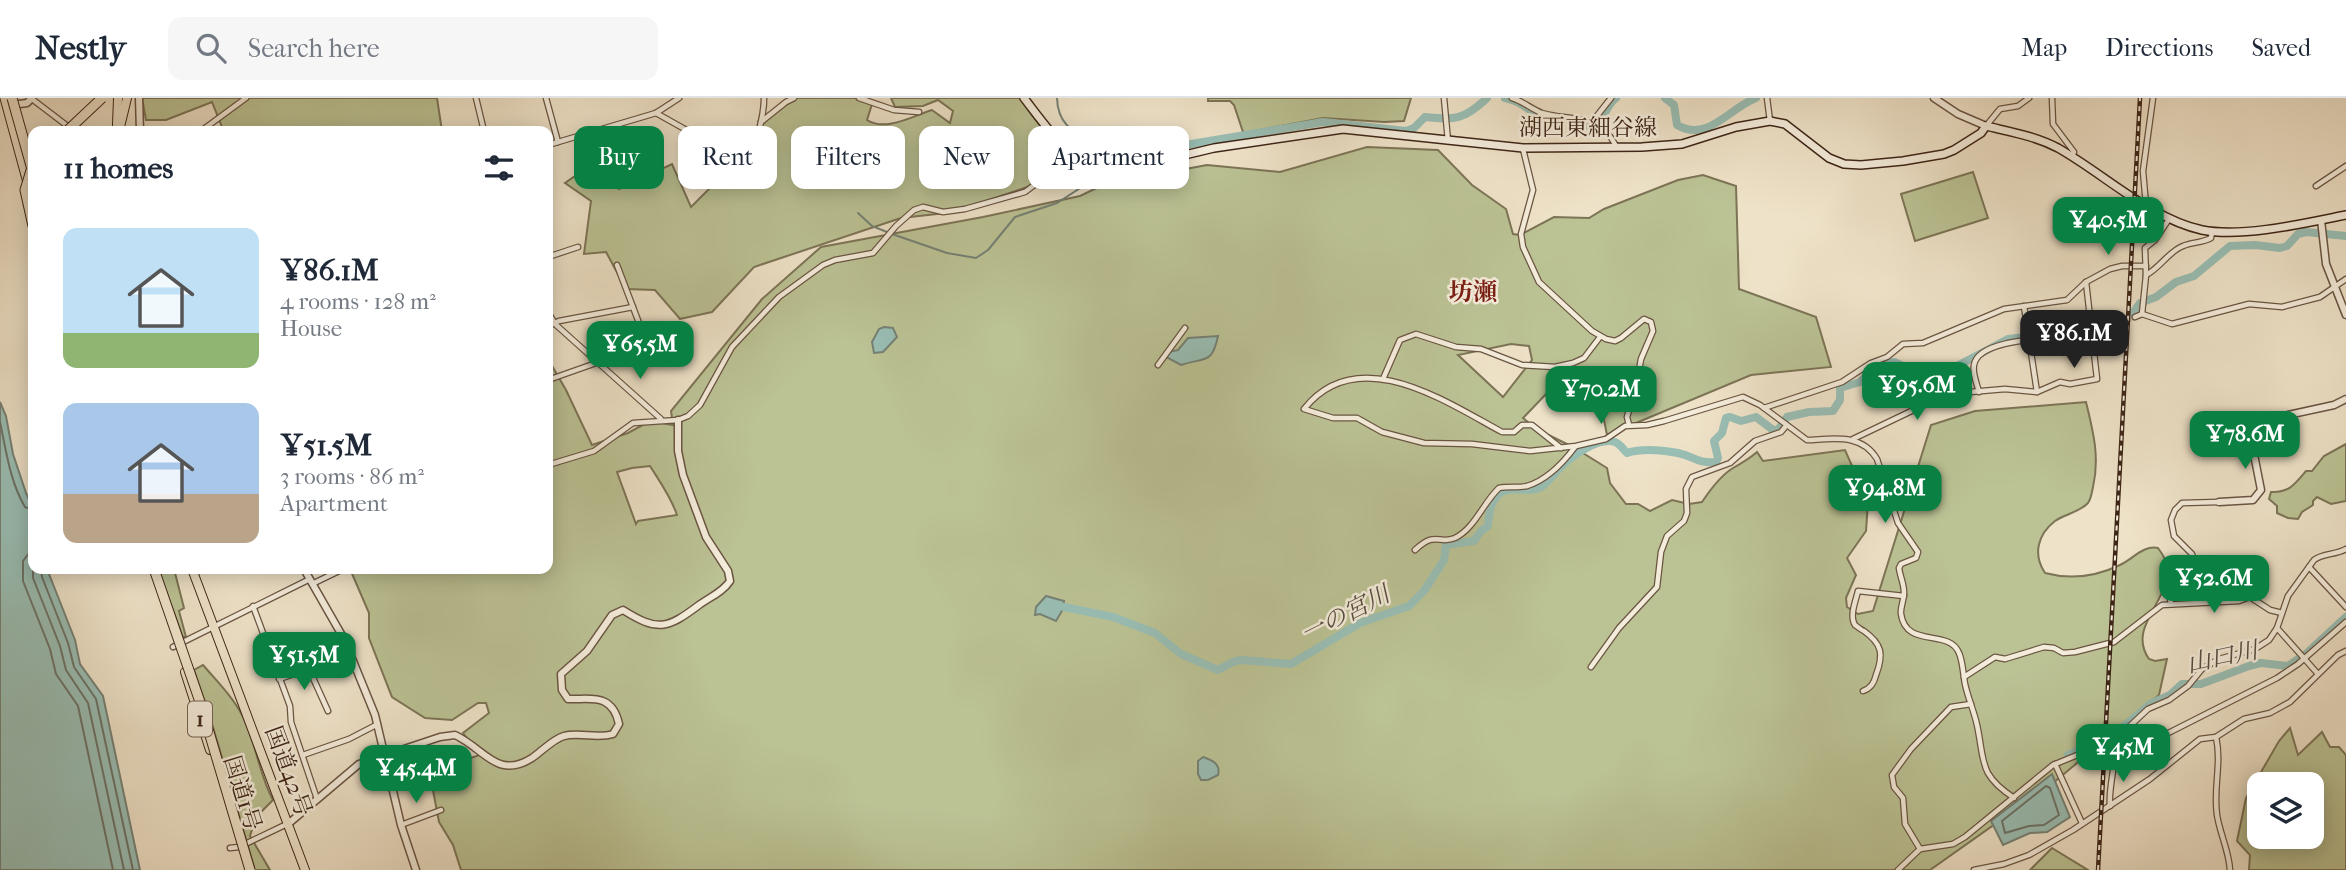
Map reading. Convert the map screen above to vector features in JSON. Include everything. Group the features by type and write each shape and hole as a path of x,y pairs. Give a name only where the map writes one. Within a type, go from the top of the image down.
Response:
{"highway":[{"path":"72,126 102,98"},
{"path":"79,126 108,98"},
{"path":"118,98 118,126"},
{"path":"119,126 127,98"},
{"path":"9,99 28,158"},
{"path":"9,99 28,166"},
{"path":"9,99 28,180"},
{"path":"28,177 25,190 28,204"},
{"name":"国道1号","path":"153,574 235,847 248,870"},
{"name":"1","path":"153,574 200,702 248,870"},
{"name":"国道42号","path":"194,574 305,870"}],"main road":[{"name":"湖西東細谷線","path":"1024,98 1048,126"},
{"name":"湖西東細谷線","path":"1189,154 1343,129 1523,148 1642,147 1682,144 1736,127 1770,121"},
{"path":"1770,121 1785,124 1829,158 1844,164 1903,161 1944,154 1980,133 1986,126 2036,137 2169,219 2212,231 2233,232 2346,215"}],"street":[{"path":"139,98 140,126"},
{"path":"208,126 246,98"},
{"path":"476,98 483,126"},
{"path":"546,98 558,142"},
{"path":"553,144 656,113 680,98"},
{"path":"656,113 740,161 750,156 764,98"},
{"path":"760,122 794,98"},
{"path":"859,98 894,110 919,112"},
{"path":"1444,98 1448,142"},
{"path":"1512,98 1530,105 1538,112 1592,122 1616,146"},
{"path":"1592,122 1611,98"},
{"path":"1767,98 1770,121"},
{"path":"1934,98 1958,114 1986,126 2000,109 2018,106 2029,98"},
{"path":"2052,98 2053,124 2072,146 2074,152 2071,157"},
{"path":"2146,206 2143,171 2153,98"},
{"path":"9,99 27,103 32,99 67,126"},
{"path":"1523,148 1533,190 1521,234 1539,282 1600,337 1615,341 1644,319 1653,327 1627,417 1629,425"},
{"path":"2316,186 2346,166"},
{"path":"553,464 594,452 633,424 678,420 688,416 700,405 732,347 779,297 822,265 873,253 895,226 914,210 923,208 943,212 965,209 1017,194 1028,188"},
{"path":"2142,314 2147,245 2155,240 2169,219"},
{"path":"2321,219 2326,264 2346,315"},
{"path":"2146,275 2182,246 2207,241 2211,238 2212,231"},
{"path":"553,255 578,247"},
{"path":"553,378 599,362 639,323 617,265"},
{"path":"1764,408 1842,382 1871,363 1887,357 1903,344 1923,343 2004,309 2067,300 2086,282 2122,266 2146,266"},
{"path":"2135,317 2142,314 2172,324 2249,304 2282,307 2320,297 2346,279"},
{"path":"1561,448 1532,425 1522,425 1514,432 1505,433 1427,392 1382,379 1359,379 1335,384 1304,409 1333,418 1357,418 1382,432 1424,443 1472,444 1514,451 1561,448 1606,439 1629,425 1664,421 1743,397 1754,400 1807,440 1852,439 1947,394 2005,389 2037,392 2060,382 2070,384 2097,379 2086,282"},
{"path":"2024,306 2037,392"},
{"path":"555,324 634,307"},
{"path":"553,321 661,420"},
{"path":"1979,392 1974,371 1976,360 2006,343 2112,329 2116,326"},
{"path":"1158,365 1185,328"},
{"path":"1382,379 1400,340 1416,334 1456,347 1481,349 1502,359 1535,367 1573,363 1591,351 1600,337"},
{"path":"2210,432 2334,405 2346,399"},
{"path":"235,847 288,824 359,764 440,737 455,735 498,764 516,767 562,736 599,737 613,734 619,724 605,702 597,698 568,699 562,690 561,674 587,651 617,611 623,610 646,624 671,622 688,615 726,587 730,581 728,571 706,537 683,475 678,451 678,420"},
{"path":"2200,578 2192,554 2174,536 2171,520 2182,503 2253,500 2259,495 2261,490 2248,424"},
{"path":"1591,667 1619,628 1657,587 1661,552 1667,536 1684,521 1687,513 1686,489 1692,477 1730,463 1755,441 1781,432 1786,426"},
{"path":"1852,439 1869,447 1877,459 1898,523 1917,552 1916,558 1901,564 1899,568 1903,579 1901,613 1904,621 1913,633 1952,643 1959,651 1978,729 1981,759 1999,788 2014,798"},
{"path":"1415,550 1430,538 1455,538 1468,528 1499,488 1529,485 1540,480 1555,469 1576,446"},
{"path":"2110,806 2109,792 2115,761 2113,742 2148,709 2169,700 2189,684 2202,669 2219,659 2255,649 2269,640 2277,628 2288,596 2318,556 2339,554 2346,549"},
{"path":"2309,567 2346,607"},
{"path":"305,574 344,639 378,723 401,825 415,870"},
{"path":"175,646 253,606 330,574"},
{"path":"1964,677 1995,657 2005,659 2044,647 2063,653 2075,652 2114,642 2154,609 2171,604 2239,601 2250,597 2260,586 2248,581 2209,576 2168,587 2171,604"},
{"path":"1863,691 1868,689 1874,680 1882,655 1874,639 1855,625 1853,617 1858,591 1904,596"},
{"path":"2250,597 2270,610 2282,613"},
{"path":"253,606 290,706 291,722 317,799"},
{"path":"2115,761 2265,684 2304,659 2346,622"},
{"path":"2277,628 2318,674"},
{"path":"1974,870 2004,864 2029,855 2073,831 2150,779 2200,739 2216,737 2244,719 2270,713 2290,702 2338,655 2346,651"},
{"path":"279,679 309,669 328,711"},
{"path":"1920,849 1905,824 1903,797 1895,787 1892,775 1911,749 1951,708 1971,704"},
{"path":"303,755 349,738 378,723"},
{"path":"2216,737 2218,747 2215,798 2230,870"},
{"path":"1898,870 1920,849 1953,844 1973,831 2055,764 2116,739"},
{"path":"2055,764 2082,823"},
{"path":"401,825 441,810"}],"green space":[{"path":"142,98 437,98 441,126 222,126 212,102 166,120 146,120"},
{"path":"796,98 855,98 872,104 867,120 890,124 932,110 950,123 953,111 938,100 923,106 895,107 891,98 1025,98 1048,126 1028,126 1028,187 955,212 901,218 754,267 712,312 680,319 655,290 626,289 606,252 584,254 591,201 565,183 574,177 574,189 664,189 664,168 672,164 678,178 678,189 683,189 691,207 709,189 777,189 777,126 758,126"},
{"path":"1208,98 1411,98 1404,121 1323,118 1243,132 1234,105 1230,101 1208,101"},
{"path":"1367,147 1438,150 1472,185 1506,209 1513,234 1520,235 1554,217 1589,218 1604,209 1678,180 1703,175 1736,186 1739,289 1816,317 1831,367 1751,375 1607,435 1594,369 1571,368 1523,418 1529,423 1526,424 1573,447 1607,468 1610,483 1626,504 1638,504 1650,511 1672,500 1689,504 1702,502 1724,475 1757,452 1763,461 1845,450 1868,502 1866,531 1847,558 1856,575 1846,598 1847,607 1858,614 1873,611 1931,425 1975,411 2086,402 2096,455 2091,497 2085,506 2055,521 2049,527 2041,539 2039,559 2045,573 2083,576 2111,569 2138,553 2158,548 2165,561 2167,575 2164,588 2146,623 2143,647 2149,659 2167,659 2159,695 2053,783 1930,870 461,870 453,845 439,822 432,785 426,779 452,764 480,755 463,733 489,713 486,703 478,703 452,720 425,718 392,697 369,638 369,613 352,574 553,574 553,368 592,445 628,433 650,421 673,425 671,411 762,299 821,247 983,217 1080,196 1095,189 1189,189 1189,168 1207,165 1280,172","holes":["1511,344 1529,346 1532,360 1503,397 1458,355","650,466 677,515 638,521 636,524 617,472"]},
{"path":"1973,172 1988,218 1915,241 1901,194"},
{"path":"2346,444 2346,501 2331,504 2317,497 2313,505 2302,512 2298,519 2277,513 2277,506 2269,499 2271,492 2291,487 2306,471 2312,471 2324,456"},
{"path":"160,574 175,574 184,608 179,611 186,637 183,637"},
{"path":"203,665 230,697 244,719 273,800 256,817 250,836 270,870 255,870 194,670"},
{"path":"2290,728 2298,755 2322,732 2330,747 2339,747 2346,755 2346,870 2249,870 2250,855 2237,841 2247,796 2247,849 2324,849 2324,772 2261,772"},
{"path":"2052,848 2088,870 2030,870"}],"water":[{"path":"893,328 897,337 883,352 874,353 872,342 879,329"},
{"path":"1218,336 1213,352 1206,358 1181,365 1166,357 1168,352 1178,350 1188,338"},
{"path":"0,402 6,416 13,454 28,497 28,574 49,574 75,640 80,664 103,696 140,870 0,870"},
{"path":"1046,596 1064,601 1056,621 1040,614 1035,615 1036,607"},
{"path":"1203,757 1218,768 1218,775 1208,780 1201,780 1198,774 1198,761"},
{"path":"2052,774 2070,817 2047,832 2030,833 2003,845 1991,821"}],"waterway":[{"path":"1057,98 1059,113 1068,126"},
{"path":"1189,144 1323,122 1406,131 1414,128 1425,117 1459,117 1472,111 1487,98"},
{"path":"1505,98 1542,117 1562,117 1588,125 1600,120 1616,98"},
{"path":"1665,98 1674,105 1677,125 1699,130 1718,122 1756,98"},
{"path":"892,234 947,253 976,258 988,250 1015,217 1057,203 1079,189"},
{"path":"858,213 872,226 887,232"},
{"name":"一の宮川","path":"1064,607 1113,617 1155,633 1181,654 1218,670 1242,660 1291,664 1360,623 1409,606 1424,591 1444,560 1446,545 1474,541 1488,526 1491,507 1498,495 1505,490 1539,488 1573,457 1594,444 1609,441 1620,445 1627,453 1659,450 1683,454 1704,462 1716,462 1718,458 1714,441 1722,433 1726,418 1741,421 1756,417 1773,430 1778,430 1787,417 1809,412 1833,411 1840,400 1840,388 1860,382 1875,367 1894,362 1919,369 1957,366 2008,339 2105,328 2130,317 2140,303 2156,297 2176,282 2194,276 2230,246 2280,248 2287,246 2298,234 2306,232 2346,236"},
{"name":"山口川","path":"2068,755 2109,739 2150,704 2170,695 2182,684 2201,684 2261,663 2288,666 2307,653 2346,617"}],"tunnel":[{"path":"2116,326 2135,317"}],"railway":[{"path":"2098,870 2140,98"}],"district":[{"name":"坊瀬","path":"1473,292"}]}
